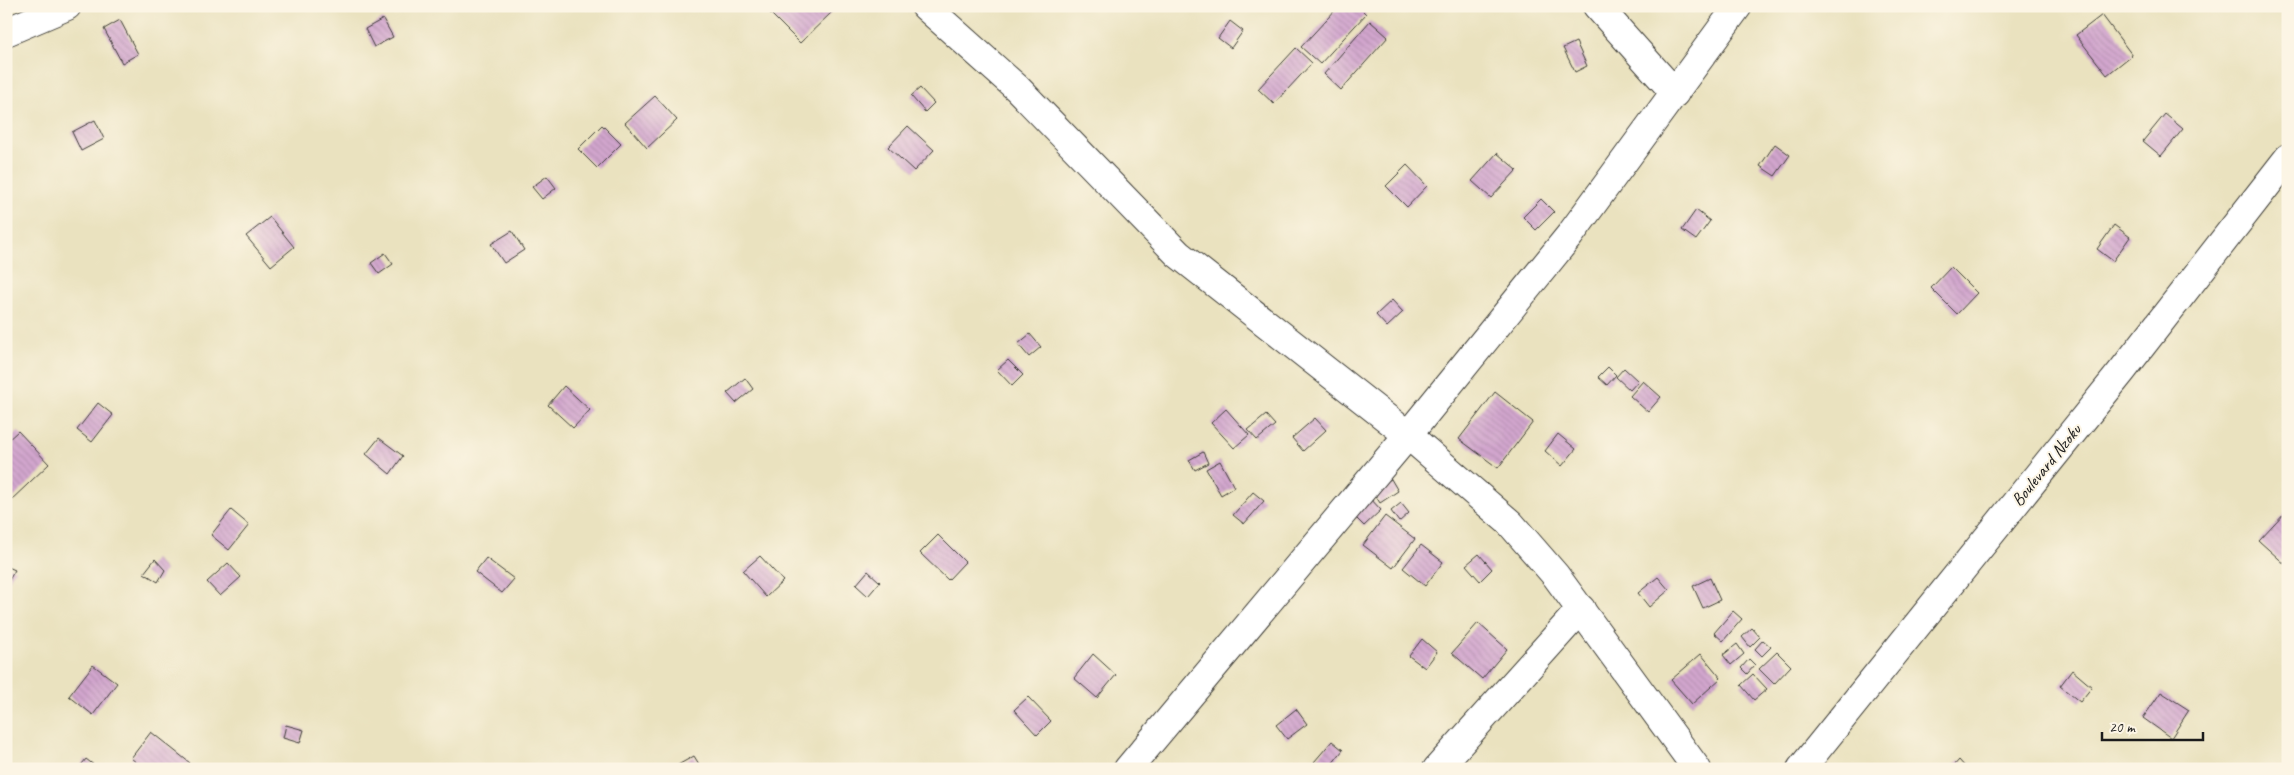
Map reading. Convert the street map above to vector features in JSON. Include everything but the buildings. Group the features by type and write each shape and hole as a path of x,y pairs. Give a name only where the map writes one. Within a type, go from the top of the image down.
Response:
{"street":[{"path":"6,32 67,6"},
{"path":"925,6 1017,88 1178,254 1408,435 1510,523 1556,576 1697,769"},
{"path":"1598,6 1675,93"},
{"path":"1128,769 1408,435 1570,235 1738,6"},
{"name":"Boulevard Nzoku","path":"1801,769 2122,371 2288,158"},
{"path":"1438,769 1581,609"}]}
